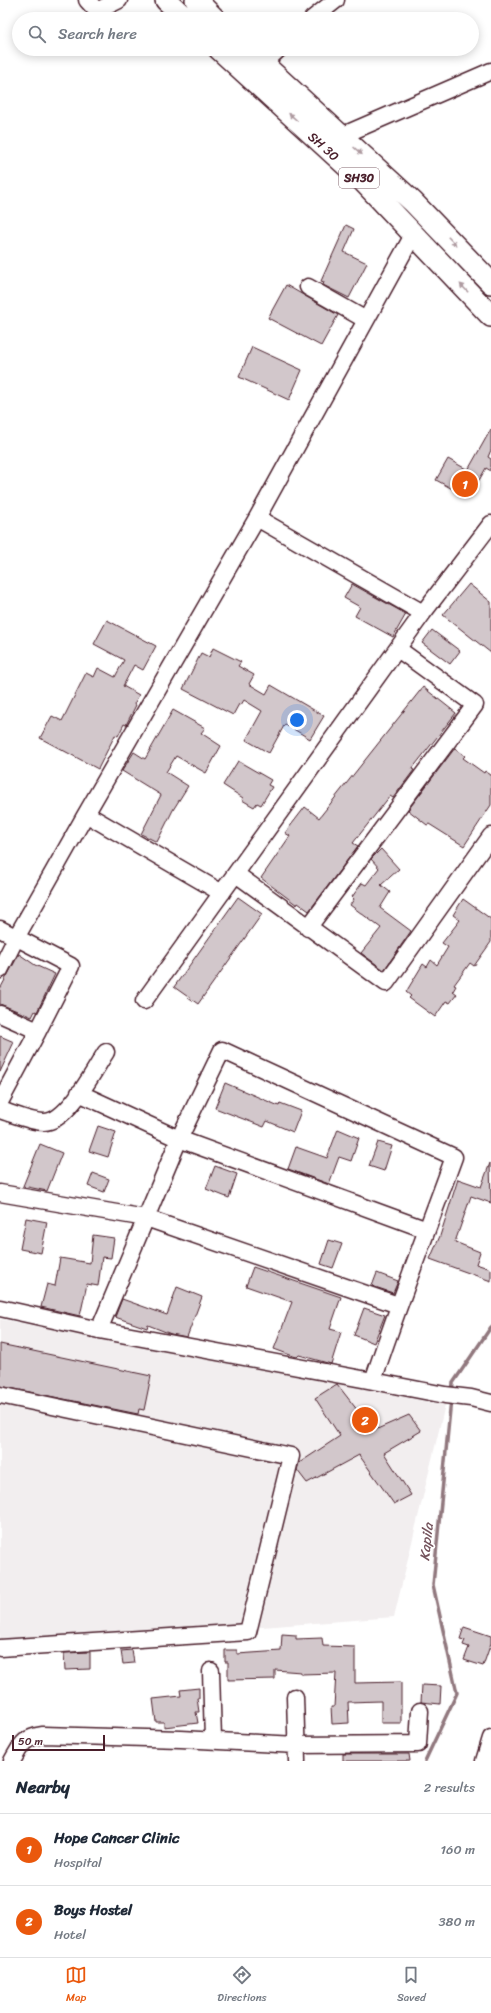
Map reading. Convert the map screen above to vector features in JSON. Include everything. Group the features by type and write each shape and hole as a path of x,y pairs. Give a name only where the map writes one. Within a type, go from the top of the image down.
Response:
{"main road":[{"path":"166,0 179,12"},
{"path":"196,0 208,12"},
{"name":"SH 30","path":"227,56 367,173 413,202 491,282"},
{"name":"SH 30","path":"254,56 341,136 413,235 491,316"}],"street":[{"path":"87,0 97,11 119,0"},
{"path":"321,12 336,0"},
{"path":"263,64 272,56"},
{"path":"341,136 491,71"},
{"path":"0,970 17,936 86,814 257,518 413,235"},
{"path":"308,287 366,320"},
{"path":"257,518 423,613"},
{"path":"144,1001 423,613 490,527"},
{"path":"308,928 475,705 398,649"},
{"path":"86,814 222,893"},
{"path":"236,874 308,928 386,983 491,836"},
{"path":"0,929 17,936 71,966 0,1102"},
{"path":"0,1014 38,1031"},
{"path":"99,1330 179,1140 222,1050 454,1156 398,1305 373,1381"},
{"path":"0,1110 33,1120 46,1122 61,1115 79,1093 106,1052"},
{"path":"79,1093 179,1140 427,1230"},
{"path":"0,1192 146,1218 398,1305"},
{"path":"0,1308 99,1330 491,1403"},
{"path":"0,1395 291,1456 248,1632 0,1648"},
{"path":"212,1671 213,1740"},
{"path":"295,1697 297,1745 296,1761"},
{"path":"12,1761 24,1741 30,1737 43,1735 213,1740 297,1745 418,1744 420,1712"},
{"path":"484,1761 491,1738"}],"shaded area":[{"path":"0,1319 445,1405 394,1617 0,1647"}],"building":[{"path":"346,225 354,229 344,252 367,263 349,298 323,285 324,282 321,281"},
{"path":"286,285 338,315 321,346 268,318"},
{"path":"252,347 302,370 289,400 239,377"},
{"path":"491,429 491,450 488,457 491,459 491,471 486,468 469,498 436,480 448,459 468,470"},
{"path":"352,584 406,614 393,637 355,616 360,607 344,598"},
{"path":"469,584 491,602 491,653 443,615"},
{"path":"107,620 156,646 143,670 134,665 123,686 139,695 134,704 136,705 126,725 124,724 118,736 115,735 98,769 40,738 52,716 62,721 86,673 94,677 98,668 115,677 124,660 94,644"},
{"path":"432,630 460,651 450,664 422,643"},
{"path":"213,648 241,662 238,666 254,675 249,684 266,694 271,685 324,716 310,739 285,724 269,753 246,740 262,711 244,700 241,705 239,704 233,715 183,689 201,653 209,657"},
{"path":"423,687 456,713 412,769 414,770 393,798 390,796 353,843 358,846 309,911 298,903 297,905 261,878 290,836 285,833 305,807 319,818"},
{"path":"173,710 205,728 201,733 221,746 206,773 176,756 166,772 188,786 173,810 157,842 141,834 161,795 122,771 134,752 145,759"},
{"path":"455,748 465,756 463,758 484,773 485,771 491,775 491,805 464,846 429,824 427,825 408,810"},
{"path":"238,761 271,780 268,785 272,787 261,805 257,803 254,807 242,800 243,798 223,785"},
{"path":"381,849 399,869 381,885 390,892 380,908 411,931 384,970 361,953 381,928 350,905 354,899 352,897 362,883 366,885 379,868 371,859"},
{"path":"238,897 262,914 198,1004 174,987"},
{"path":"463,899 491,919 491,942 474,966 470,963 454,985 456,986 453,991 457,994 450,1003 446,1001 435,1017 409,998 411,996 406,992 423,964 427,967 431,960 437,965 448,947 442,943 460,920 453,915"},
{"path":"19,954 35,965 55,974 37,1012 35,1011 32,1017 0,1004 0,989"},
{"path":"0,1036 14,1042 0,1072"},
{"path":"225,1083 279,1106 280,1103 301,1111 293,1132 267,1121 264,1127 215,1108"},
{"path":"98,1126 116,1132 108,1157 89,1151"},
{"path":"338,1129 359,1138 351,1161 339,1157 329,1184 288,1169 296,1147 327,1158"},
{"path":"378,1142 392,1146 384,1171 369,1166"},
{"path":"40,1144 62,1153 47,1191 23,1186"},
{"path":"490,1163 491,1203 471,1196 455,1242 480,1252 476,1264 491,1269 491,1281 430,1259 440,1236 458,1179 481,1187"},
{"path":"215,1166 237,1174 229,1198 206,1189"},
{"path":"93,1173 109,1179 104,1192 88,1186"},
{"path":"26,1218 47,1222 41,1253 20,1249"},
{"path":"93,1235 114,1238 111,1258 102,1257 98,1286 87,1284 80,1316 41,1307 47,1284 55,1286 60,1258 90,1263"},
{"path":"329,1240 342,1244 333,1268 321,1264"},
{"path":"253,1267 341,1297 330,1329 341,1332 331,1364 299,1355 297,1357 293,1356 274,1349 292,1302 246,1286"},
{"path":"377,1273 398,1281 393,1293 372,1286"},
{"path":"177,1287 202,1297 187,1337 171,1334 148,1325 147,1328 115,1317 122,1299 167,1315"},
{"path":"364,1308 385,1315 374,1343 354,1335"},
{"path":"0,1344 151,1376 144,1410 139,1409 138,1414 0,1386"},
{"path":"337,1384 365,1420 375,1430 409,1415 421,1431 384,1453 411,1495 394,1504 359,1455 307,1483 297,1470 299,1463 340,1436 315,1398"},
{"path":"464,1627 491,1636 491,1643 483,1666 464,1660 469,1647 463,1645 465,1640 460,1639"},
{"path":"282,1634 296,1635 296,1639 322,1638 323,1646 355,1647 355,1683 401,1682 401,1723 381,1723 381,1701 348,1702 349,1723 332,1724 331,1707 334,1707 336,1673 301,1674 301,1672 275,1670 275,1679 228,1680 228,1662 225,1662 225,1650 237,1650 237,1654 281,1651"},
{"path":"132,1650 134,1663 123,1664 121,1651"},
{"path":"90,1652 90,1669 65,1670 64,1653"},
{"path":"422,1685 441,1686 440,1704 421,1702"},
{"path":"199,1688 199,1698 197,1698 199,1712 196,1712 198,1723 164,1727 164,1722 156,1722 153,1699 181,1696 180,1690"},
{"path":"343,1754 409,1754 410,1761 343,1761"}],"waterway":[{"name":"Kapila","path":"452,1391 453,1383 491,1327"},
{"name":"Kapila","path":"425,1761 457,1693 433,1585 451,1399"}],"place":[{"name":"Hope Cancer Clinic","path":"465,484"},
{"name":"Boys Hostel","path":"365,1420"}]}
